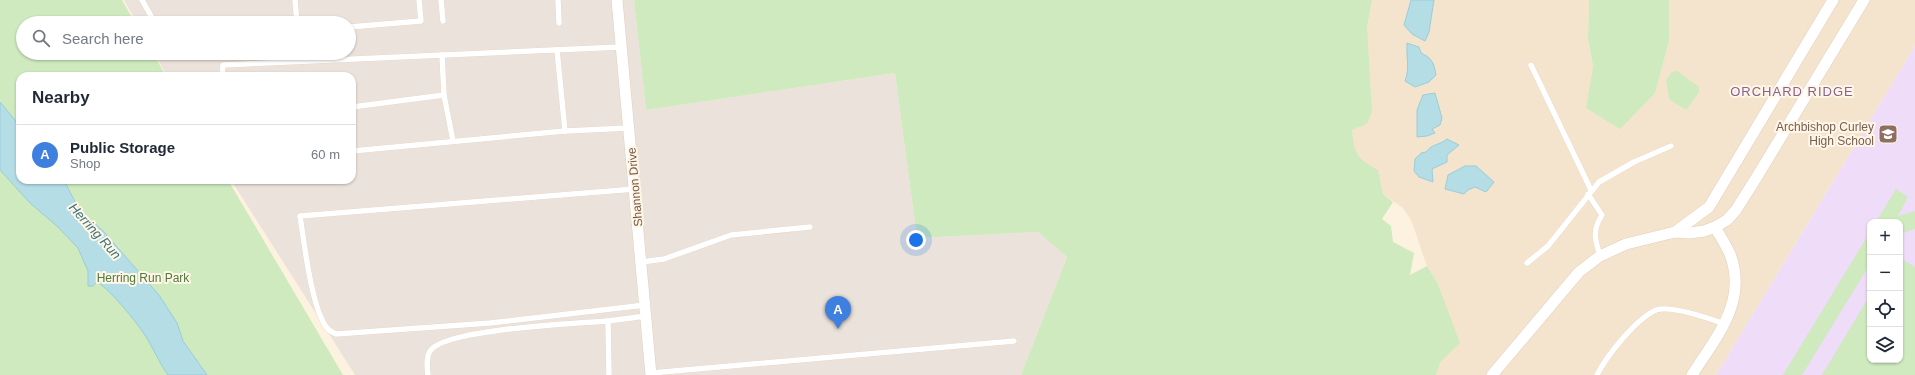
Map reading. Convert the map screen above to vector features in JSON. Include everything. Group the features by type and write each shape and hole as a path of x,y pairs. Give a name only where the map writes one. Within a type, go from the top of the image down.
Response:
{"street":[{"name":"Shannon Drive","path":"617,0 651,374"},
{"path":"1675,232 1709,207 1833,0"},
{"path":"1492,375 1579,272 1600,256 1626,244 1675,232 1690,233 1715,227 1727,220 1736,210 1864,0"},
{"path":"1692,375 1725,324 1734,300 1734,274 1730,255 1715,227"}],"lane":[{"path":"142,0 151,16"},
{"path":"295,0 296,16"},
{"path":"356,26 421,21 419,0"},
{"path":"441,0 443,21"},
{"path":"558,0 559,23"},
{"path":"356,59 621,47"},
{"path":"557,50 565,131"},
{"path":"442,55 444,95 453,141"},
{"path":"222,72 223,65 332,60"},
{"path":"1531,65 1602,215 1594,230 1594,238 1600,256"},
{"path":"356,106 444,95"},
{"path":"356,151 565,131 629,128"},
{"path":"1527,263 1548,246 1598,182 1634,162 1671,146"},
{"path":"635,189 300,216 313,291 322,319 328,329 336,334 490,323 645,304"},
{"path":"642,262 664,259 731,235 810,227"},
{"path":"1597,375 1630,329 1657,310 1690,312 1725,324"},
{"path":"428,375 427,362 430,350 440,344 464,336 513,329 608,321 646,316"},
{"path":"608,321 609,375"},
{"path":"651,374 1014,341"}],"shaded area":[{"path":"124,0 634,0 646,110 895,73 917,238 1038,232 1067,257 1021,375 355,375 234,184 356,184 356,72 165,72 158,60 356,60 356,16 133,16"},
{"name":"ORCHARD RIDGE","path":"1372,0 1589,0 1588,39 1593,66 1586,108 1669,40 1669,0 1915,0 1915,46 1716,375 1436,375 1441,361 1437,282 1427,266 1411,220 1403,208 1383,194 1378,171 1361,161 1355,150 1351,130 1367,124 1367,27"},
{"name":"Archbishop Curley High School","path":"1915,46 1915,375 1716,375"}],"green space":[{"name":"Herring Run Park","path":"0,0 122,0 131,16 16,16 16,60 157,60 164,72 16,72 16,184 230,184 343,375 0,375"},
{"path":"634,0 1372,0 1367,27 1372,112 1367,124 1352,130 1354,145 1361,159 1378,170 1383,194 1393,202 1382,219 1391,226 1393,242 1414,253 1410,275 1427,266 1437,282 1460,343 1441,361 1436,375 1021,375 1067,257 1038,232 917,238 895,73 646,110"},
{"path":"1589,0 1669,0 1669,40 1655,93 1620,129 1586,108 1593,66 1588,39"},
{"path":"1677,71 1699,87 1699,92 1686,110 1669,99 1666,80 1672,72"},
{"path":"1896,189 1908,197 1898,216 1915,211 1915,229 1903,233 1903,219 1878,219"},
{"path":"1867,237 1867,269 1802,375 1783,375"},
{"path":"1903,260 1915,267 1915,375 1822,375 1867,300 1867,363 1903,363"}],"water":[{"path":"1411,0 1434,0 1429,32 1425,41 1412,34 1404,25"},
{"path":"1407,43 1419,47 1421,53 1432,61 1436,75 1429,82 1415,87 1405,81 1408,67"},
{"path":"1435,93 1442,118 1440,125 1432,129 1435,133 1417,137 1417,110 1423,95"},
{"name":"Herring Run","path":"0,102 16,121 16,184 66,184 78,208 104,232 159,295 177,323 183,341 207,375 168,375 162,367 151,344 110,292 97,282 93,286 88,286 88,271 78,248 58,227 30,203 0,170"},
{"path":"1447,139 1459,145 1447,155 1447,162 1432,169 1433,182 1419,177 1414,171 1415,159 1421,153 1426,152 1431,147"},
{"path":"1465,166 1476,166 1494,182 1486,192 1475,187 1468,190 1464,194 1445,189 1448,175"}],"place":[{"name":"Archbishop Curley High School","path":"1888,134"},
{"name":"Public Storage","path":"838,329"}],"district":[{"name":"ORCHARD RIDGE","path":"1792,91"}]}
